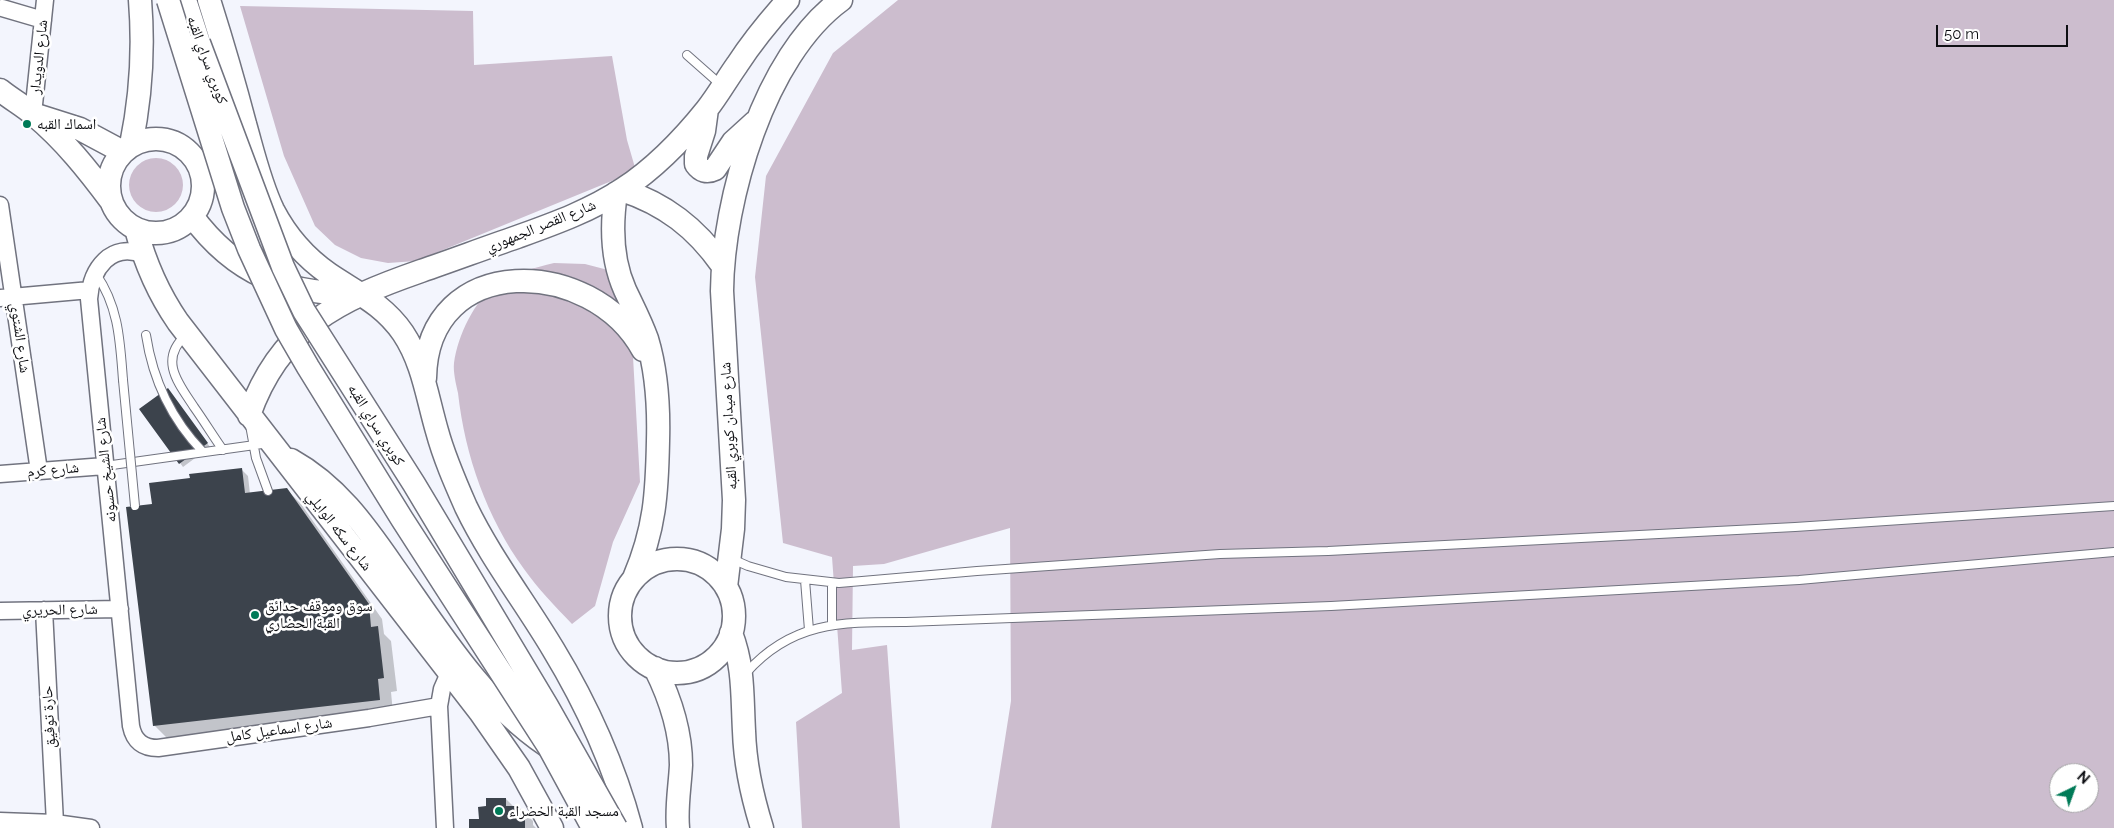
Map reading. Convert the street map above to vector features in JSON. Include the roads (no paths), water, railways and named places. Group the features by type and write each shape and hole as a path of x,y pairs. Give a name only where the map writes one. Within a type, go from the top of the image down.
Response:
{"main road":[{"path":"127,148 141,85 140,0"},
{"name":"كوبري سراي القبه","path":"168,0 233,208 266,289 286,329 407,527 549,746 593,828"},
{"name":"كوبري سراي القبه","path":"185,0 199,43 283,267 304,311 414,484 547,706 616,828"},
{"path":"209,0 259,172 274,210 284,228 311,259 326,272 377,304 401,331 411,346 425,379"},
{"name":"شارع القصر الجمهوري","path":"250,415 262,383 271,368 292,341 318,318 361,293 561,221 619,192 641,176 670,151 708,108 752,44 788,0"},
{"path":"722,265 740,175 759,118 786,64 803,39 820,17 841,0"},
{"path":"0,90 34,114 75,156 111,201 117,212 126,222 136,228 156,233 166,232 180,226 192,216 198,208 203,188 200,168 195,159 180,145 171,141 150,139 127,148 117,158 110,174 109,192 111,201"},
{"path":"708,108 704,131 695,160 699,168 707,171 711,171 718,166 733,142 759,118"},
{"path":"34,114 80,129 127,148"},
{"path":"634,578 653,564 676,559 688,560 710,570 726,587 734,610 731,633 720,654 701,667 678,673 655,668 635,654 626,639 620,622 623,599 634,578 648,541 656,501 658,416 655,372 647,338 625,289 614,252 612,232 619,192 643,197 679,218 705,242 722,265"},
{"name":"شارع القصر الجمهوري","path":"192,216 208,237 228,255 250,270 274,282 308,291 361,293"},
{"name":"شارع سكه الوايلي","path":"136,228 144,256 166,305 250,415 265,450 449,673 501,740 534,793 552,828"},
{"name":"شارع ميدان كوبري القبه","path":"722,265 723,317 734,500 731,558 726,587"},
{"path":"631,828 615,778 588,712 552,648 493,556 467,509 446,458 430,406 425,379 425,367 431,342 442,320 450,310 481,289 492,284 517,280 536,281 562,286 587,296 603,306 629,330 655,372"},
{"path":"265,450 316,476 348,504 452,649 471,672 511,716 533,736 549,746"},
{"path":"731,633 737,647 743,677 746,756 749,780 762,828"},
{"path":"655,668 671,704 679,743 681,763 678,828"}],"street":[{"name":"شارع الدويدار","path":"34,114 44,0"},
{"path":"2,8 43,20"},
{"name":"شارع الشتوي","path":"0,205 7,298 39,471"},
{"name":"شارع الشيخ حسونه","path":"132,726 105,466 90,290 95,273 100,265 114,254 129,251 144,256"},
{"path":"7,298 90,290"},
{"name":"شارع كرم","path":"0,474 105,466"},
{"name":"شارع الحريري","path":"0,611 120,609"},
{"name":"حارة توفيق","path":"44,610 55,824"},
{"path":"445,828 439,706 442,689 449,673"},
{"name":"شارع اسماعيل كامل","path":"132,726 133,734 141,744 158,748 369,718 439,706"},
{"path":"0,822 55,824 91,828"}],"lane":[{"path":"687,55 723,87"},
{"path":"95,273 104,286 116,314 134,506"},
{"path":"187,334 181,339 174,352 172,360 174,376 223,450"},
{"path":"146,335 152,367 164,399 181,427 203,452"},
{"path":"105,466 203,452 265,450 268,490"},
{"path":"731,558 767,572 805,580 832,583 1220,554 1328,551 1765,528 2114,506"},
{"path":"743,677 766,654 794,636 832,624 1341,606 1799,580 2114,552"},
{"path":"805,580 809,630"},
{"path":"832,583 832,624"}],"place":[{"name":"اسماك القبه","path":"27,124"},
{"name":"سوق وموقف حدائق القبة الحضاري","path":"255,615"},
{"name":"مسجد القبة الخضراء","path":"499,811"}]}
